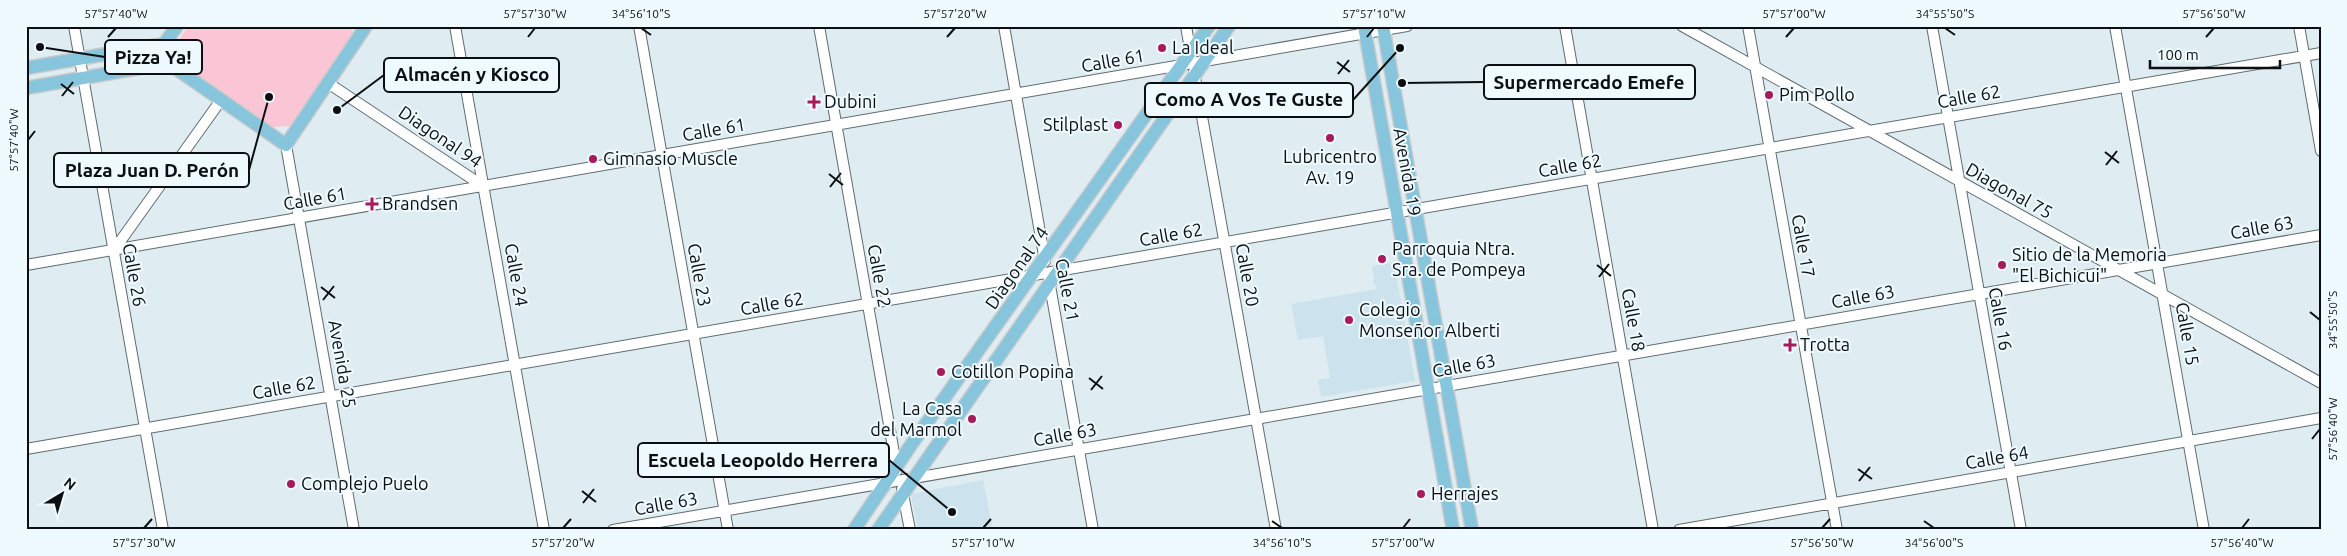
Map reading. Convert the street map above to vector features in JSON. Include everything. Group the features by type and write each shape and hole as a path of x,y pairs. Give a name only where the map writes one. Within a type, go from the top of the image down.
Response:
{"main road":[{"path":"26,68 164,44 177,26"},
{"name":"Diagonal 74","path":"878,530 1052,276 1193,63 1209,26"},
{"name":"Diagonal 74","path":"854,530 896,467 1044,259 1193,63 1229,26"},
{"path":"26,88 168,64 286,145 368,27"},
{"name":"Avenida 19","path":"1383,28 1472,530"},
{"name":"Avenida 19","path":"1364,30 1453,530"},
{"path":"164,44 168,64"}],"street":[{"name":"Calle 26","path":"74,26 163,530"},
{"name":"Calle 24","path":"455,26 544,530"},
{"name":"Calle 23","path":"639,26 728,530"},
{"name":"Calle 22","path":"819,26 896,467 910,530"},
{"name":"Calle 21","path":"1004,26 1044,259 1052,276 1093,530"},
{"name":"Calle 20","path":"1186,26 1276,530"},
{"name":"Calle 61","path":"26,265 1193,63 1364,30 1407,26"},
{"name":"Calle 18","path":"1565,26 1653,530"},
{"name":"Diagonal 75","path":"1682,26 2321,383"},
{"name":"Calle 17","path":"1748,26 1757,68 1769,148 1837,530"},
{"name":"Calle 16","path":"1932,26 2021,530"},
{"name":"Calle 15","path":"2115,26 2204,530"},
{"path":"2299,26 2321,151"},
{"name":"Calle 62","path":"26,449 1034,274 1052,276 1225,242 2321,53"},
{"name":"Diagonal 94","path":"328,82 483,186"},
{"path":"114,250 221,100"},
{"name":"Avenida 25","path":"286,145 354,530"},
{"name":"Calle 63","path":"613,530 2321,235"},
{"name":"Calle 64","path":"1679,530 2321,418"}],"shaded area":[{"path":"188,26 352,26 353,34 293,126 271,127 182,67 175,46"},
{"name":"Colegio Monseñor Alberti","path":"1394,262 1415,381 1321,397 1318,380 1330,378 1323,336 1298,340 1291,304 1377,289 1373,281 1372,266"},
{"path":"983,480 993,530 918,530 911,494"}],"place":[{"name":"Pizza Ya!","path":"40,47"},
{"name":"La Ideal","path":"1162,48"},
{"name":"Como A Vos Te Guste","path":"1400,48"},
{"name":"Supermercado Emefe","path":"1402,83"},
{"name":"Pim Pollo","path":"1769,95"},
{"name":"Plaza Juan D. Perón","path":"269,97"},
{"name":"Dubini","path":"814,102"},
{"name":"Almacén y Kiosco","path":"337,110"},
{"name":"Stilplast","path":"1118,125"},
{"name":"Lubricentro Av. 19","path":"1330,138"},
{"name":"Gimnasio Muscle","path":"593,159"},
{"name":"Brandsen","path":"372,204"},
{"name":"Parroquia Ntra. Sra. de Pompeya","path":"1382,259"},
{"name":"Sitio de la Memoria \"El Bichicui\"","path":"2002,265"},
{"name":"Colegio Monseñor Alberti","path":"1349,320"},
{"name":"Trotta","path":"1790,345"},
{"name":"Cotillon Popina","path":"941,372"},
{"name":"La Casa del Marmol","path":"972,419"},
{"name":"Complejo Puelo","path":"291,484"},
{"name":"Herrajes","path":"1421,494"},
{"name":"Escuela Leopoldo Herrera","path":"952,512"}]}
